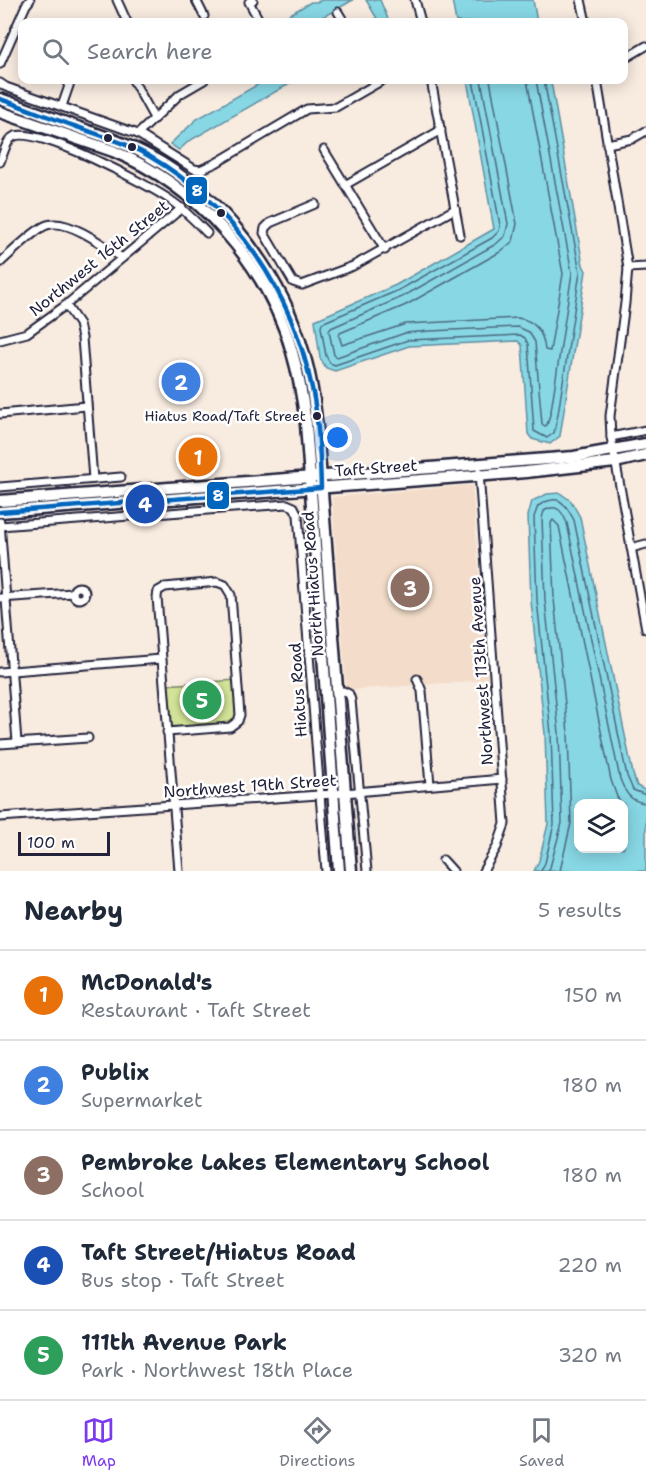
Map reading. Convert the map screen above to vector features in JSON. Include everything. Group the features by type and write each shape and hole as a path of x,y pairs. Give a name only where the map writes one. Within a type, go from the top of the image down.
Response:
{"main road":[{"name":"North Hiatus Road","path":"0,99 115,145 191,199 214,219 234,242 279,315 292,350 301,386 315,483"},
{"name":"North Hiatus Road","path":"0,112 150,156 200,190 278,274 312,388 315,483 339,794 351,871"},
{"name":"Taft Street","path":"614,457 646,444"},
{"name":"Taft Street","path":"0,501 149,495 646,455"},
{"name":"Taft Street","path":"0,512 149,495"},
{"name":"North Hiatus Road","path":"321,561 336,692 339,871"}],"street":[{"path":"20,18 30,0"},
{"path":"117,0 125,18"},
{"path":"196,0 204,16"},
{"path":"415,0 420,18"},
{"path":"581,0 585,18"},
{"path":"251,1 258,18"},
{"path":"338,12 342,18"},
{"path":"0,64 18,23"},
{"path":"628,57 646,46"},
{"path":"0,83 138,134 200,170 308,109 336,107 373,84"},
{"path":"62,106 70,84"},
{"path":"135,84 154,118"},
{"path":"138,134 180,94 197,84"},
{"path":"432,84 460,236"},
{"path":"598,84 628,268 610,416 611,437 646,629"},
{"path":"107,164 122,128"},
{"path":"345,185 441,130"},
{"path":"607,144 632,139 646,131"},
{"path":"0,162 10,140 14,136 26,135 107,164 171,200 207,233"},
{"path":"324,150 385,250"},
{"path":"315,204 270,223 264,233 278,274 302,285 353,266 455,209"},
{"name":"Northwest 16th Street","path":"0,340 27,333 66,305 182,208"},
{"path":"0,263 44,226 58,223 95,239 122,258"},
{"path":"628,268 646,267"},
{"path":"262,285 278,274"},
{"path":"66,305 79,324 82,338 93,479"},
{"path":"0,414 86,406"},
{"path":"611,437 646,430"},
{"name":"Northwest 113th Avenue","path":"479,470 505,824 497,847 483,871"},
{"path":"0,487 121,477"},
{"name":"Hiatus Road","path":"0,524 287,504 294,507 298,515 326,871"},
{"path":"0,524 3,598 17,742"},
{"path":"631,548 646,544"},
{"path":"167,732 230,728 238,721 240,715 231,595 225,585 217,582 165,587 158,591 167,732 179,871"},
{"path":"3,598 73,593"},
{"path":"0,672 162,659"},
{"path":"417,679 422,691 430,785"},
{"path":"336,692 344,691 349,694 351,700 367,871"},
{"path":"0,744 88,738"},
{"name":"Northwest 19th Street","path":"0,817 339,794 502,779"},
{"path":"443,860 453,871"}],"shaded area":[{"path":"472,485 488,680 349,690 346,687 332,497"}],"green space":[{"path":"237,680 240,715 230,727 167,732 164,685"}],"water":[{"path":"353,0 320,18 283,18 311,2"},
{"path":"366,0 380,0 388,18 377,18"},
{"path":"452,0 533,0 536,18 455,18"},
{"path":"259,84 289,84 189,141 179,150 170,144 197,119"},
{"path":"468,84 551,84 583,265 586,271 560,436 550,444 532,439 528,434 522,345 518,341 409,346 335,371 326,368 320,358 315,320 396,285 494,229"},
{"path":"560,493 571,501 580,517 633,774 637,786 646,791 646,871 534,871 539,861 548,824 545,734 531,601 528,516 532,501 547,494"}],"transit line":[{"name":"8","path":"0,99 141,151 180,176 233,226 255,254 274,285 303,352 316,413 321,488 0,512"}],"place":[{"name":"Publix","path":"181,382"},
{"name":"Hiatus Road/Taft Street","path":"317,416"},
{"name":"McDonald's","path":"198,457"},
{"name":"Taft Street/Hiatus Road","path":"145,504"},
{"name":"Pembroke Lakes Elementary School","path":"410,588"},
{"name":"111th Avenue Park","path":"202,700"}]}
